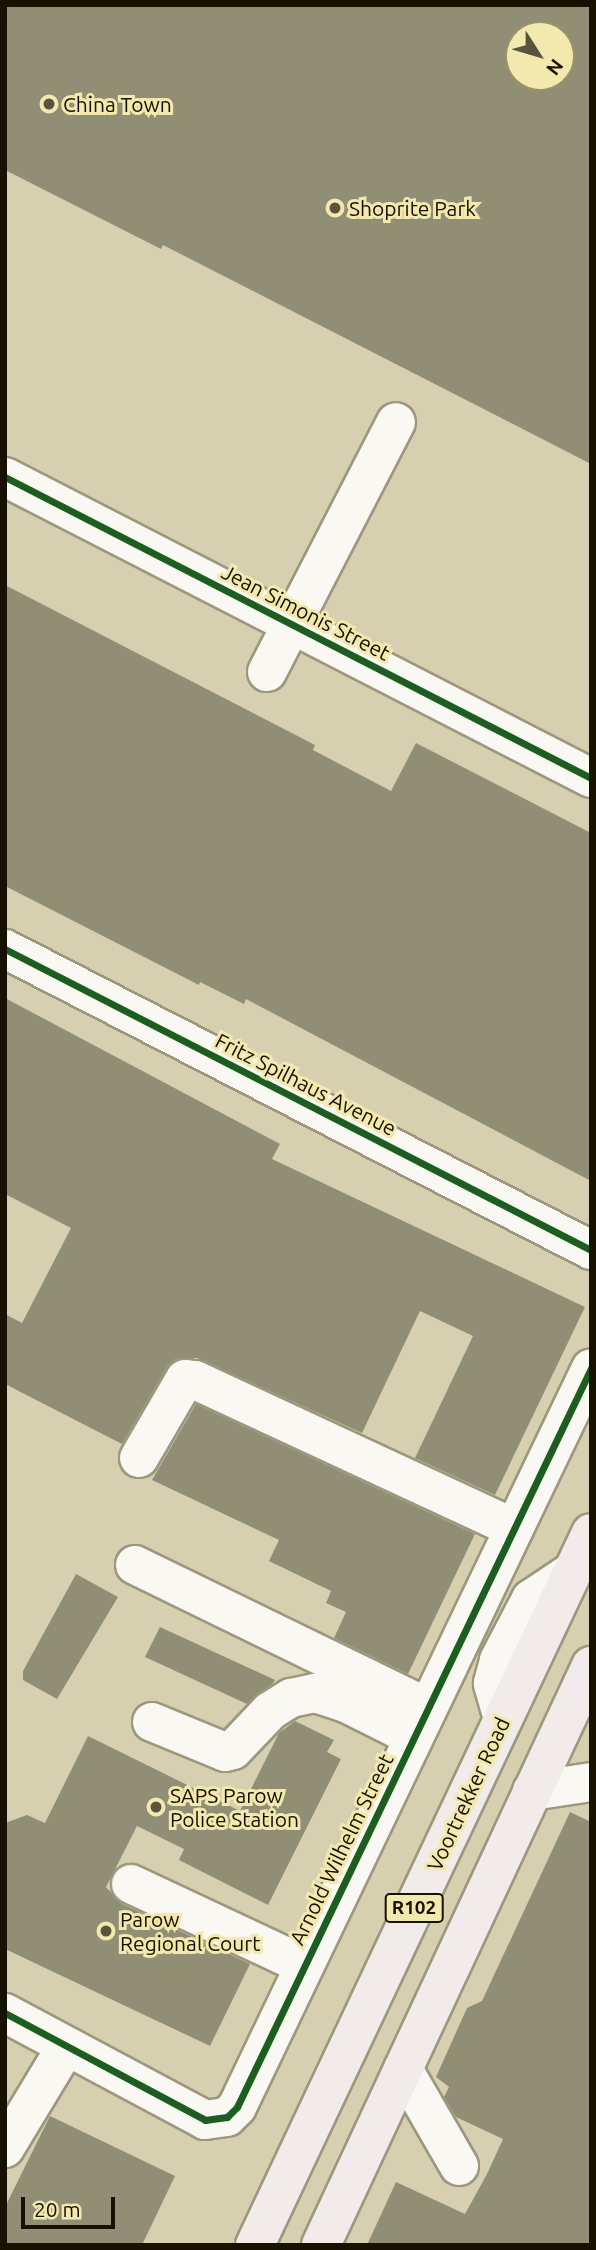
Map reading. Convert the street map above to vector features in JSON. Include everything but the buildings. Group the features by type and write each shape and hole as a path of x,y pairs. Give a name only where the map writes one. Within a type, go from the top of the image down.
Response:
{"main road":[{"name":"Voortrekker Road","path":"255,2245 591,1533"},
{"name":"R102","path":"321,2245 591,1666"}],"street":[{"path":"267,672 396,422"},
{"name":"Jean Simonis Street","path":"5,477 591,778"},
{"name":"Fritz Spilhaus Avenue","path":"5,949 591,1250"},
{"name":"Arnold Wilhelm Street","path":"5,2013 205,2120 216,2121 237,2107 591,1368"},
{"path":"139,1458 185,1380 195,1380 514,1528"},
{"path":"135,1565 421,1723"},
{"path":"152,1722 214,1751 225,1752 233,1750 270,1711 291,1698 315,1693 421,1723"},
{"path":"533,1791 590,1800"},
{"path":"131,1884 304,1965"},
{"path":"9,2133 66,2047"},
{"path":"403,2069 459,2166"}],"cycle path":[{"path":"5,477 591,778"},
{"path":"5,949 591,1250"},
{"path":"5,2013 205,2120 227,2117 237,2107 591,1368"}],"place":[{"name":"China Town","path":"49,104"},
{"name":"Shoprite Park","path":"335,208"},
{"name":"SAPS Parow Police Station","path":"156,1807"},
{"name":"Parow Regional Court","path":"106,1931"}]}
